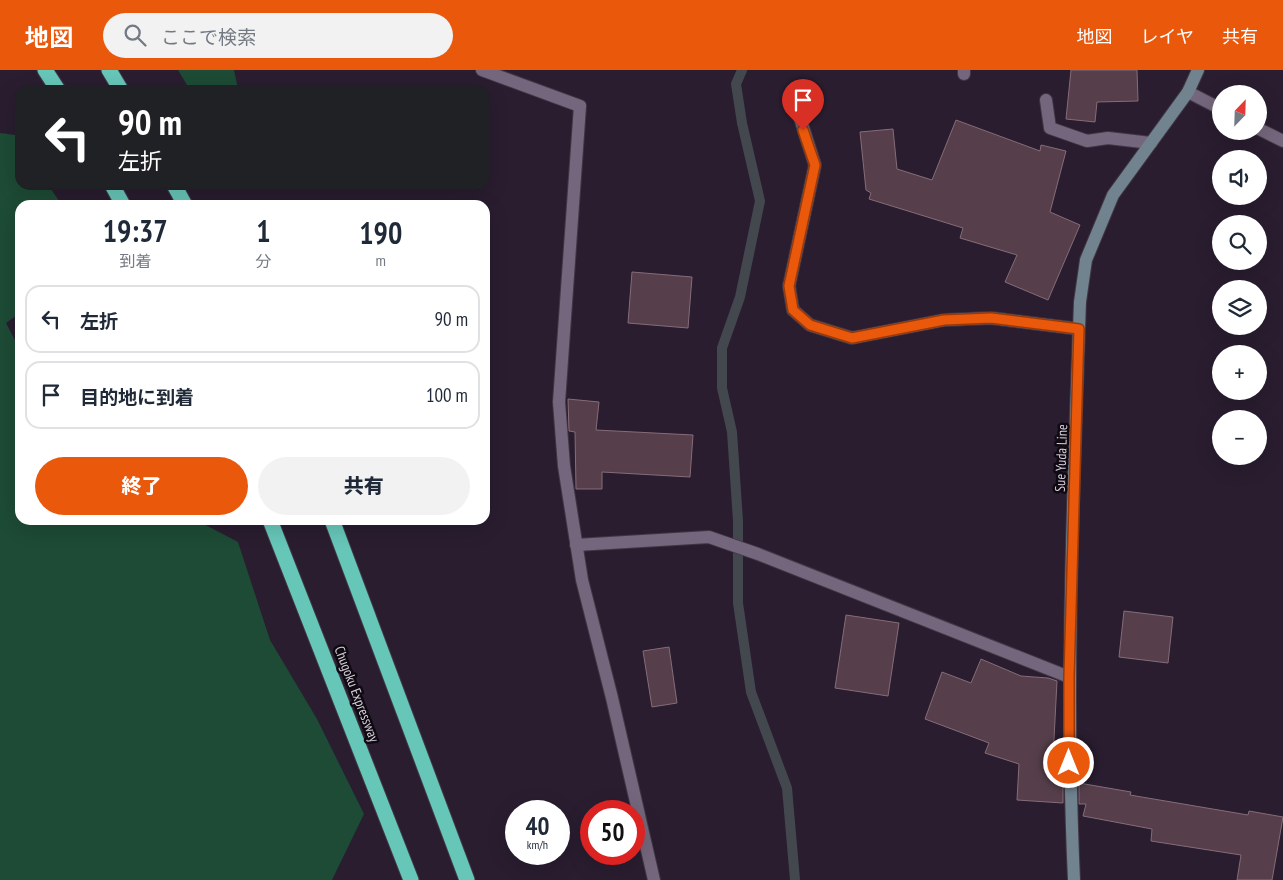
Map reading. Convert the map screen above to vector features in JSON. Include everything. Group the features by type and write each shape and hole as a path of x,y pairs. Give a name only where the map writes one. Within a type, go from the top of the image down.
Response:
{"highway":[{"path":"45,70 55,85"},
{"path":"109,70 118,85"},
{"name":"Chugoku Expressway","path":"272,525 412,880"},
{"path":"334,525 467,880"}],"main road":[{"name":"Sue Yuda Line","path":"1074,880 1069,780 1069,677 1079,329 1086,260 1113,194 1188,92 1198,70"}],"street":[{"path":"482,70 580,106 559,402 564,466 582,580 612,698 654,880"},
{"path":"1188,92 1212,104"},
{"path":"1046,100 1050,128 1087,141 1108,138 1151,142"},
{"path":"798,112 815,165 789,286 793,310 810,325 852,338 944,320 991,318 1079,329"},
{"path":"1268,134 1283,142"},
{"path":"576,545 709,537 758,554 1069,677"}],"green space":[{"path":"178,70 234,70 237,85 187,85"},
{"path":"0,133 15,135 15,190 52,190 58,200 15,200 15,317 6,323 15,340 15,525 206,525 238,542 270,640 317,719 364,814 332,880 0,880"}],"building":[{"path":"1071,70 1137,70 1138,101 1097,102 1095,122 1066,119"},
{"path":"956,120 1040,151 1041,145 1066,151 1050,212 1080,225 1048,300 1005,282 1017,255 960,238 963,228 869,199 871,193 866,190 860,132 893,129 897,169 932,180"},
{"path":"632,272 692,277 688,328 628,323"},
{"path":"568,399 599,402 596,430 693,435 690,477 602,472 602,489 576,489 575,432 569,431"},
{"path":"1124,611 1173,617 1168,663 1119,657"},
{"path":"846,615 899,623 888,696 835,688"},
{"path":"669,647 677,703 652,707 643,651"},
{"path":"981,659 1021,676 1048,678 1057,681 1052,778 1063,780 1063,803 1017,800 1019,764 985,753 989,743 925,719 942,672 971,683"},
{"path":"1079,783 1131,792 1130,795 1248,815 1249,811 1283,817 1272,880 1237,880 1241,855 1151,841 1152,829 1083,816 1086,804 1079,804"}],"waterway":[{"path":"742,70 736,84 742,123 760,201 740,297 722,348 722,388 732,432 738,521 738,603 751,692 787,788 795,880"}],"route":[{"path":"803,130 815,165 789,286 793,310 810,325 852,338 896,331 944,320 991,318 1079,329 1069,677 1069,763"}]}
